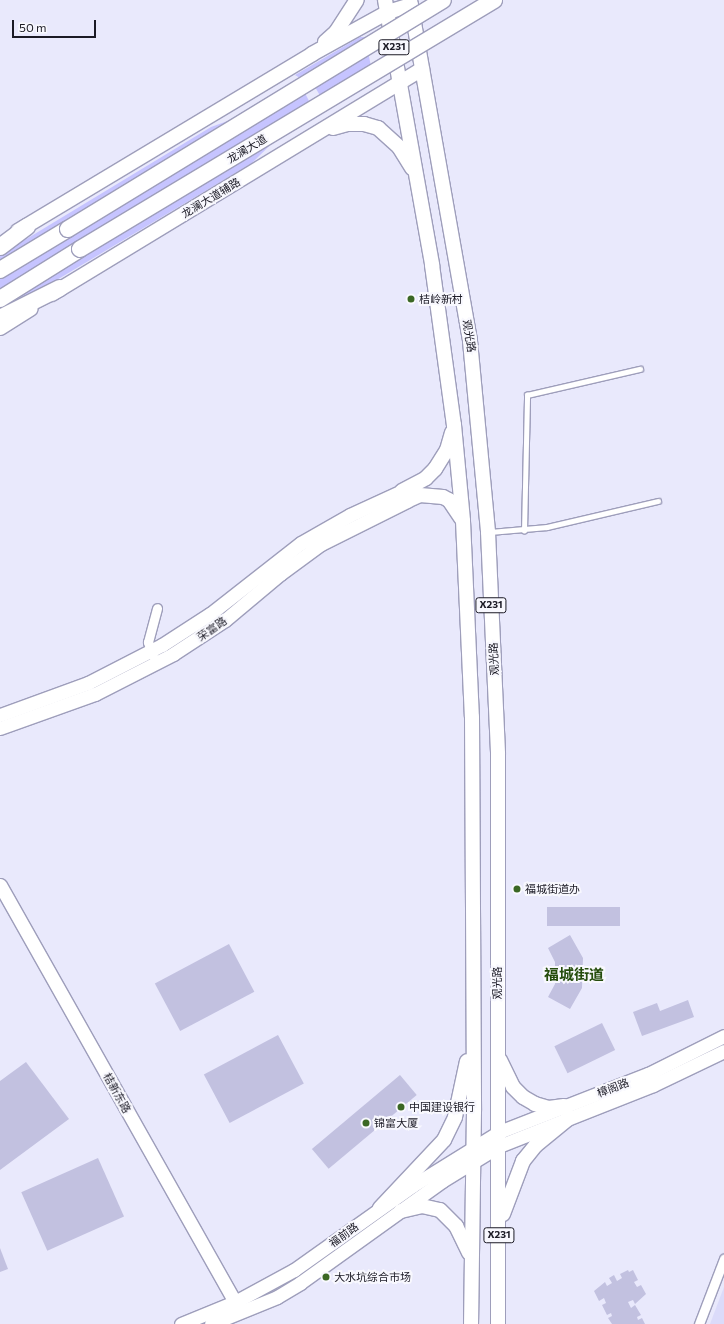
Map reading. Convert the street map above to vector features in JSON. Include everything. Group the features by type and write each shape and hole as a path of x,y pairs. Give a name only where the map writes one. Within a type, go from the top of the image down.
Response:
{"highway":[{"path":"0,270 68,230 443,0"},
{"name":"龙澜大道","path":"0,299 80,249 494,0"},
{"path":"0,247 27,227"},
{"path":"0,318 60,288"}],"main road":[{"path":"312,54 336,32 357,0"},
{"path":"0,240 27,227 312,54 386,6 410,3"},
{"name":"观光路","path":"410,3 470,341 488,532 498,754 497,1052 500,1222 498,1324"},
{"name":"X231","path":"386,6 418,180 454,425 463,521 472,717 473,1163 471,1324"},
{"name":"龙澜大道辅路","path":"0,328 60,288 422,69"},
{"path":"321,131 348,124 364,124 378,128 399,147 418,180"},
{"path":"405,496 435,469 447,450 454,425"},
{"path":"405,496 420,495 443,497 455,507 463,521"},
{"path":"380,1208 436,1150 450,1129 459,1105 473,1029"},
{"path":"497,1052 513,1087 523,1097 535,1104 566,1112 523,1161 500,1222"},
{"path":"401,1210 422,1206 440,1210 456,1226 471,1261"}],"street":[{"name":"荣富路","path":"0,715 88,683 151,652 210,614 301,544 350,515 405,496"},
{"name":"荣富路","path":"0,728 95,694 157,663 225,620 280,574 321,544 405,496"},
{"path":"157,663 148,642 158,608"},
{"name":"桔新东路","path":"0,885 235,1302"},
{"name":"樟阁路","path":"499,1146 724,1036"},
{"name":"樟阁路","path":"499,1132 653,1085 724,1051"},
{"name":"福前路","path":"181,1324 235,1302 315,1257 380,1208 473,1147 499,1132"},
{"name":"福前路","path":"211,1324 277,1297 300,1284 442,1181 499,1146"},
{"path":"699,1324 724,1259"}],"lane":[{"path":"524,531 527,466 527,395 640,368"},
{"path":"488,532 524,531 658,501"}],"shaded area":[{"path":"360,37 365,37 374,81 322,113 322,99 315,87 295,75"},
{"path":"305,93 311,105 252,163 40,290 0,311 0,255 211,127"},
{"path":"724,1287 724,1324 710,1324"}],"building":[{"path":"547,907 620,907 620,926 547,926"},
{"path":"570,935 583,958 582,988 570,1009 548,997 555,984 555,962 548,948"},
{"path":"229,944 254,992 180,1031 155,983"},
{"path":"688,1000 694,1017 642,1036 633,1012 657,1003 660,1011"},
{"path":"602,1023 615,1050 568,1073 554,1046"},
{"path":"278,1035 304,1084 230,1123 204,1074"},
{"path":"26,1062 69,1119 0,1170 0,1081"},
{"name":"锦富大厦","path":"400,1075 417,1095 329,1169 312,1149"},
{"path":"98,1158 124,1216 47,1251 21,1192"},
{"path":"0,1248 8,1269 0,1272"},
{"path":"628,1270 629,1272 633,1270 638,1280 634,1282 637,1287 641,1285 646,1294 635,1304 633,1300 628,1302 631,1308 635,1305 641,1315 637,1317 638,1320 642,1318 645,1324 612,1324 608,1318 612,1316 611,1313 607,1315 602,1305 606,1303 604,1298 599,1301 594,1291 605,1282 607,1286 612,1283 609,1278 614,1275 617,1281 622,1278 620,1274"}],"place":[{"name":"桔岭新村","path":"411,299"},
{"name":"福城街道办","path":"517,889"},
{"name":"中国建设银行","path":"401,1107"},
{"name":"锦富大厦","path":"366,1123"},
{"name":"大水坑综合市场","path":"326,1277"}],"district":[{"name":"福城街道","path":"574,975"}]}
